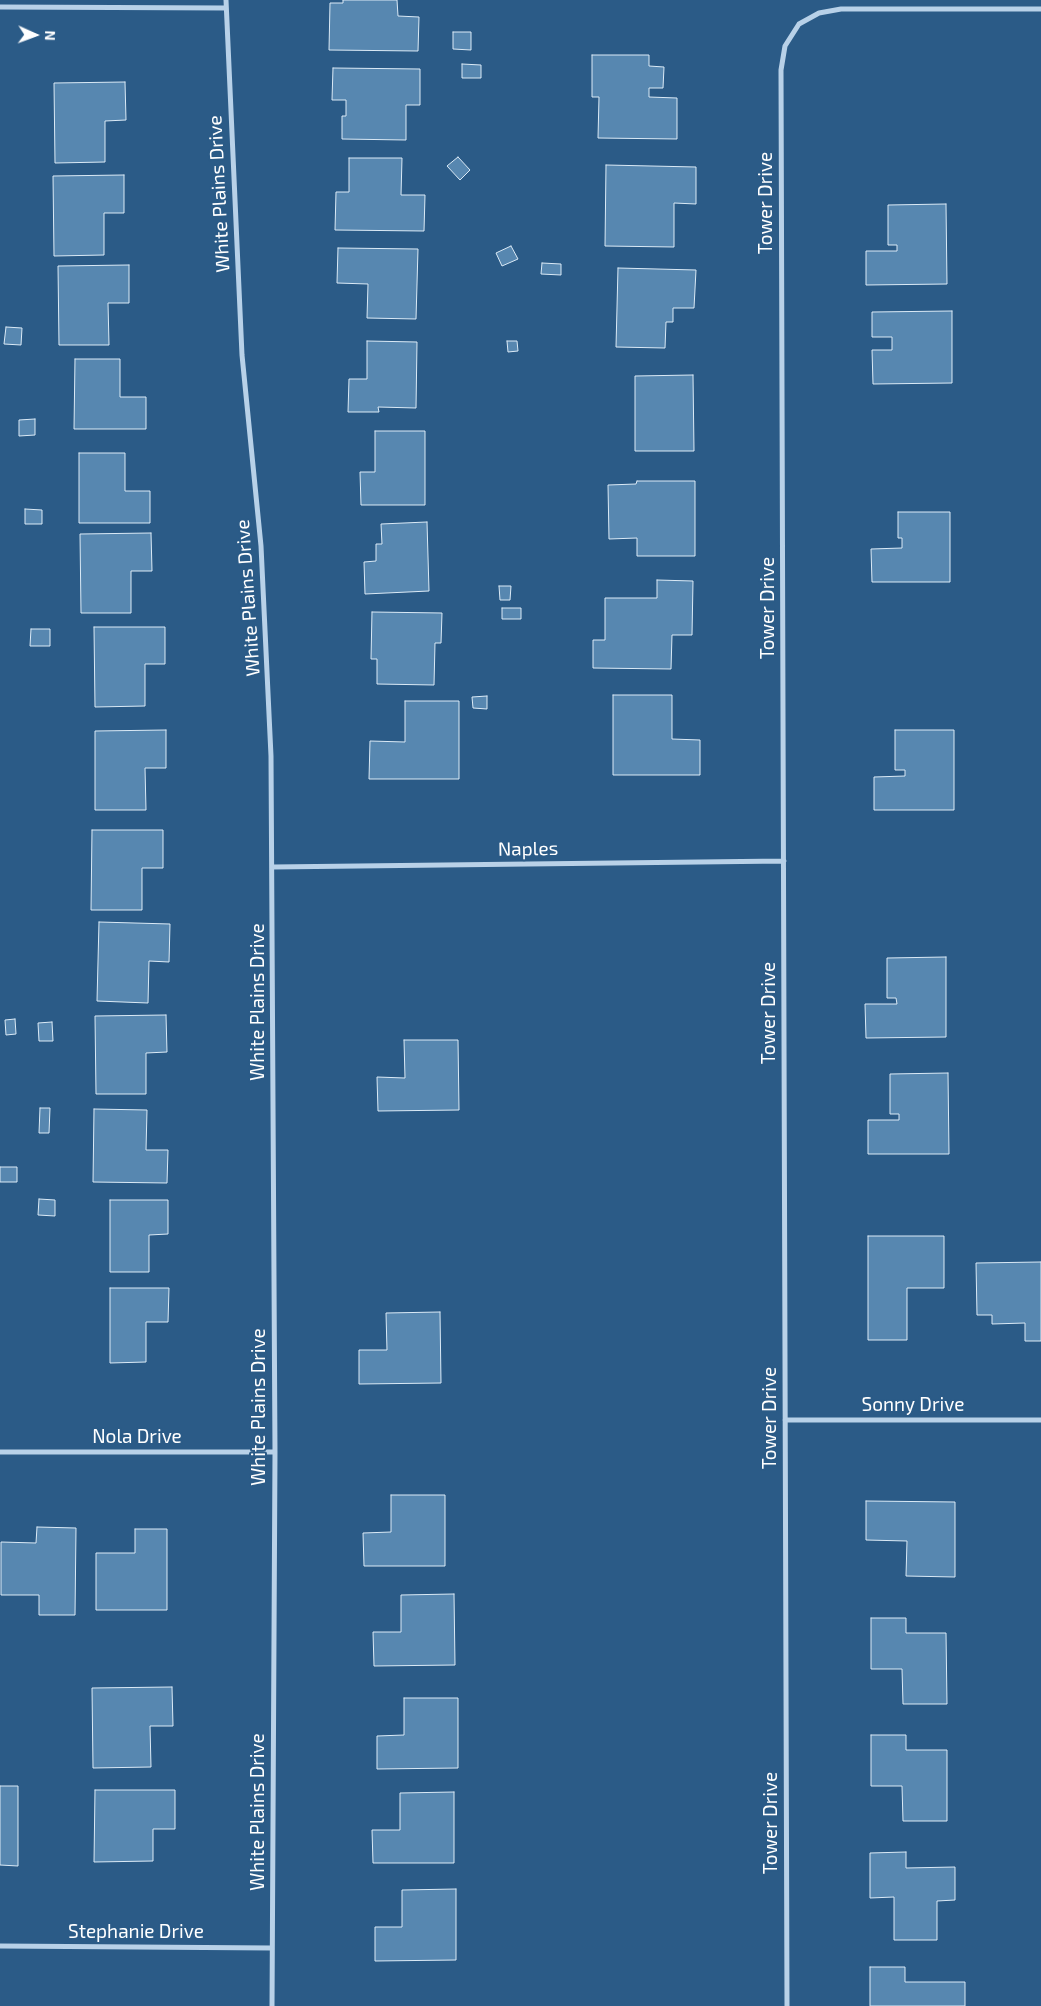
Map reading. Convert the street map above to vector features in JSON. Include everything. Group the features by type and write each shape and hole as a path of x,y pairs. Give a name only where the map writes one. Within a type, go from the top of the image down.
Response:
{"street":[{"name":"White Plains Drive","path":"226,0 242,345 261,546 266,639 272,867 275,1452 272,2006"},
{"path":"0,7 226,8"},
{"name":"Tower Drive","path":"787,2006 781,70 785,46 799,24 819,13 841,9 1041,9"},
{"name":"Naples","path":"272,867 784,861"},
{"name":"Sonny Drive","path":"785,1420 1041,1420"},
{"name":"Nola Drive","path":"0,1452 275,1452"},
{"name":"Stephanie Drive","path":"0,1946 272,1948"}],"building":[{"path":"343,0 397,0 398,16 419,17 418,51 329,50 330,3 343,3"},
{"path":"453,32 471,32 471,50 453,49"},
{"path":"592,55 649,55 649,66 664,67 663,88 649,88 649,97 677,98 677,139 598,138 599,97 592,97"},
{"path":"462,64 481,65 481,78 462,78"},
{"path":"333,68 420,69 420,105 406,105 406,140 342,139 342,116 346,116 346,100 332,100"},
{"path":"125,82 126,120 105,121 105,162 55,163 54,83"},
{"path":"458,157 470,170 460,180 447,166"},
{"path":"349,158 402,158 401,195 425,195 424,231 335,230 336,192 349,192"},
{"path":"606,165 696,167 696,204 674,203 674,247 605,246"},
{"path":"124,175 124,213 104,213 104,255 54,256 53,176"},
{"path":"946,204 947,284 866,285 866,251 897,251 897,245 888,245 888,205"},
{"path":"511,246 518,259 502,266 496,253"},
{"path":"338,248 418,249 416,319 367,318 368,284 337,283"},
{"path":"542,263 561,264 561,275 541,274"},
{"path":"129,265 129,303 108,303 109,345 59,345 58,266"},
{"path":"618,268 696,270 694,308 673,308 673,322 666,322 665,348 616,347"},
{"path":"952,311 952,383 873,384 872,350 892,350 892,337 872,337 872,312"},
{"path":"6,327 22,328 21,345 4,344"},
{"path":"367,341 417,342 416,408 378,407 379,412 348,412 349,379 367,379"},
{"path":"507,341 517,341 518,351 508,352"},
{"path":"75,359 120,359 120,397 146,397 146,429 74,429"},
{"path":"693,375 694,451 635,451 635,376"},
{"path":"35,419 35,435 19,436 19,420"},
{"path":"375,431 425,431 425,505 361,505 360,472 375,472"},
{"path":"79,453 125,453 125,491 150,491 150,523 79,523"},
{"path":"637,481 695,481 695,556 637,556 637,538 609,539 608,485 636,484"},
{"path":"25,509 42,510 42,524 25,524"},
{"path":"898,512 950,512 950,582 872,582 871,549 902,548 902,538 898,538"},
{"path":"427,522 429,591 365,594 364,562 376,561 376,544 382,544 381,524"},
{"path":"151,533 152,571 131,571 131,613 81,613 80,534"},
{"path":"657,580 693,581 692,635 672,635 671,669 593,668 593,640 605,640 605,598 657,598"},
{"path":"499,586 511,586 510,600 500,600"},
{"path":"502,608 521,608 521,619 502,619"},
{"path":"372,612 442,613 441,643 435,643 434,685 377,684 377,659 371,659"},
{"path":"94,627 165,627 165,664 145,664 145,706 95,707"},
{"path":"31,629 50,629 50,646 30,646"},
{"path":"613,695 672,695 672,739 700,740 700,775 613,775"},
{"path":"487,696 487,709 473,708 472,697"},
{"path":"405,701 459,701 459,779 369,779 370,741 405,742"},
{"path":"166,730 166,768 145,768 146,810 95,810 95,731"},
{"path":"895,730 954,730 954,810 874,810 874,777 905,776 905,770 895,770"},
{"path":"92,830 163,830 163,868 142,868 142,910 91,910"},
{"path":"99,922 170,924 169,962 149,961 148,1003 97,1001"},
{"path":"946,957 946,1037 866,1038 865,1004 897,1004 896,998 887,998 887,958"},
{"path":"166,1015 167,1052 146,1053 146,1094 96,1094 95,1016"},
{"path":"15,1019 16,1034 6,1035 5,1020"},
{"path":"52,1022 53,1041 39,1041 38,1023"},
{"path":"404,1040 458,1040 459,1110 378,1111 377,1077 405,1078"},
{"path":"948,1073 949,1154 868,1154 868,1120 899,1120 899,1114 890,1114 890,1074"},
{"path":"40,1108 50,1108 49,1133 39,1133"},
{"path":"94,1109 147,1110 146,1150 168,1150 167,1183 93,1182"},
{"path":"0,1167 17,1167 17,1182 0,1182"},
{"path":"39,1199 55,1200 55,1216 38,1215"},
{"path":"110,1200 168,1200 168,1234 149,1235 149,1272 110,1272"},
{"path":"868,1236 944,1236 944,1288 907,1288 907,1340 868,1340"},
{"path":"1041,1262 1041,1341 1025,1341 1025,1323 992,1324 992,1315 977,1315 976,1263"},
{"path":"110,1288 169,1288 168,1322 146,1322 146,1362 110,1363"},
{"path":"440,1312 441,1383 359,1384 359,1350 387,1350 386,1313"},
{"path":"391,1495 445,1495 445,1566 364,1566 363,1533 391,1532"},
{"path":"866,1501 955,1502 955,1577 906,1576 907,1541 866,1540"},
{"path":"37,1527 76,1528 75,1615 39,1615 39,1595 1,1595 1,1542 36,1543"},
{"path":"135,1529 167,1529 167,1610 96,1610 96,1553 135,1553"},
{"path":"454,1594 455,1665 374,1666 373,1632 401,1632 401,1595"},
{"path":"871,1618 906,1618 906,1633 946,1633 947,1704 903,1704 902,1669 871,1669"},
{"path":"172,1687 173,1726 150,1726 151,1767 93,1768 92,1688"},
{"path":"404,1698 458,1698 458,1768 377,1769 377,1736 404,1735"},
{"path":"871,1735 906,1735 906,1750 947,1750 947,1821 903,1821 902,1786 871,1786"},
{"path":"0,1786 18,1786 18,1866 0,1865"},
{"path":"95,1790 175,1790 175,1829 153,1829 153,1861 94,1862"},
{"path":"454,1792 454,1863 373,1863 372,1830 400,1830 400,1793"},
{"path":"906,1852 906,1868 955,1867 955,1900 937,1901 937,1940 894,1940 894,1897 870,1898 870,1853"},
{"path":"456,1889 456,1960 375,1961 375,1927 402,1927 402,1890"},
{"path":"870,1967 905,1967 905,1982 965,1982 965,2006 870,2006"}]}
